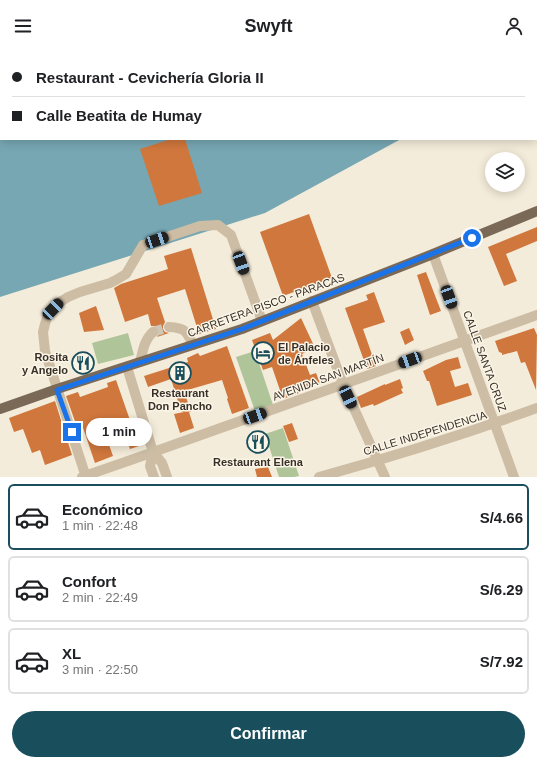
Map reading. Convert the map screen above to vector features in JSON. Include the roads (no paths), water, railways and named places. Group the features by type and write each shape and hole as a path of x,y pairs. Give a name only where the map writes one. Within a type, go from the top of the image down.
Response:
{"main road":[{"name":"CARRETERA PISCO - PARACAS","path":"0,409 242,329 433,254 537,211"}],"street":[{"path":"85,477 43,343 43,332 48,316 60,302 68,297 116,280 126,274 143,245 200,226 218,225 231,235 262,321"},
{"name":"CALLE SANTA CRUZ","path":"433,254 514,477"},
{"path":"312,301 343,384 385,477"},
{"name":"AVENIDA SAN MARTÍN","path":"85,477 537,315"},
{"path":"169,327 186,331 193,345"},
{"path":"140,362 145,341 153,332"},
{"path":"126,367 153,452 162,463 167,477"},
{"name":"CALLE INDEPENDENCIA","path":"319,477 378,461 495,424 537,408"},
{"path":"153,452 150,466 154,477"}],"water":[{"path":"0,140 399,140 265,213 0,297"}],"tunnel":[{"path":"153,332 169,327"}],"place":[{"name":"El Palacio de Ánfeles","path":"263,353"},
{"name":"Rosita y Angelo","path":"83,363"},
{"name":"Restaurant Don Pancho","path":"180,373"},
{"name":"Restaurant Elena","path":"258,442"}]}
